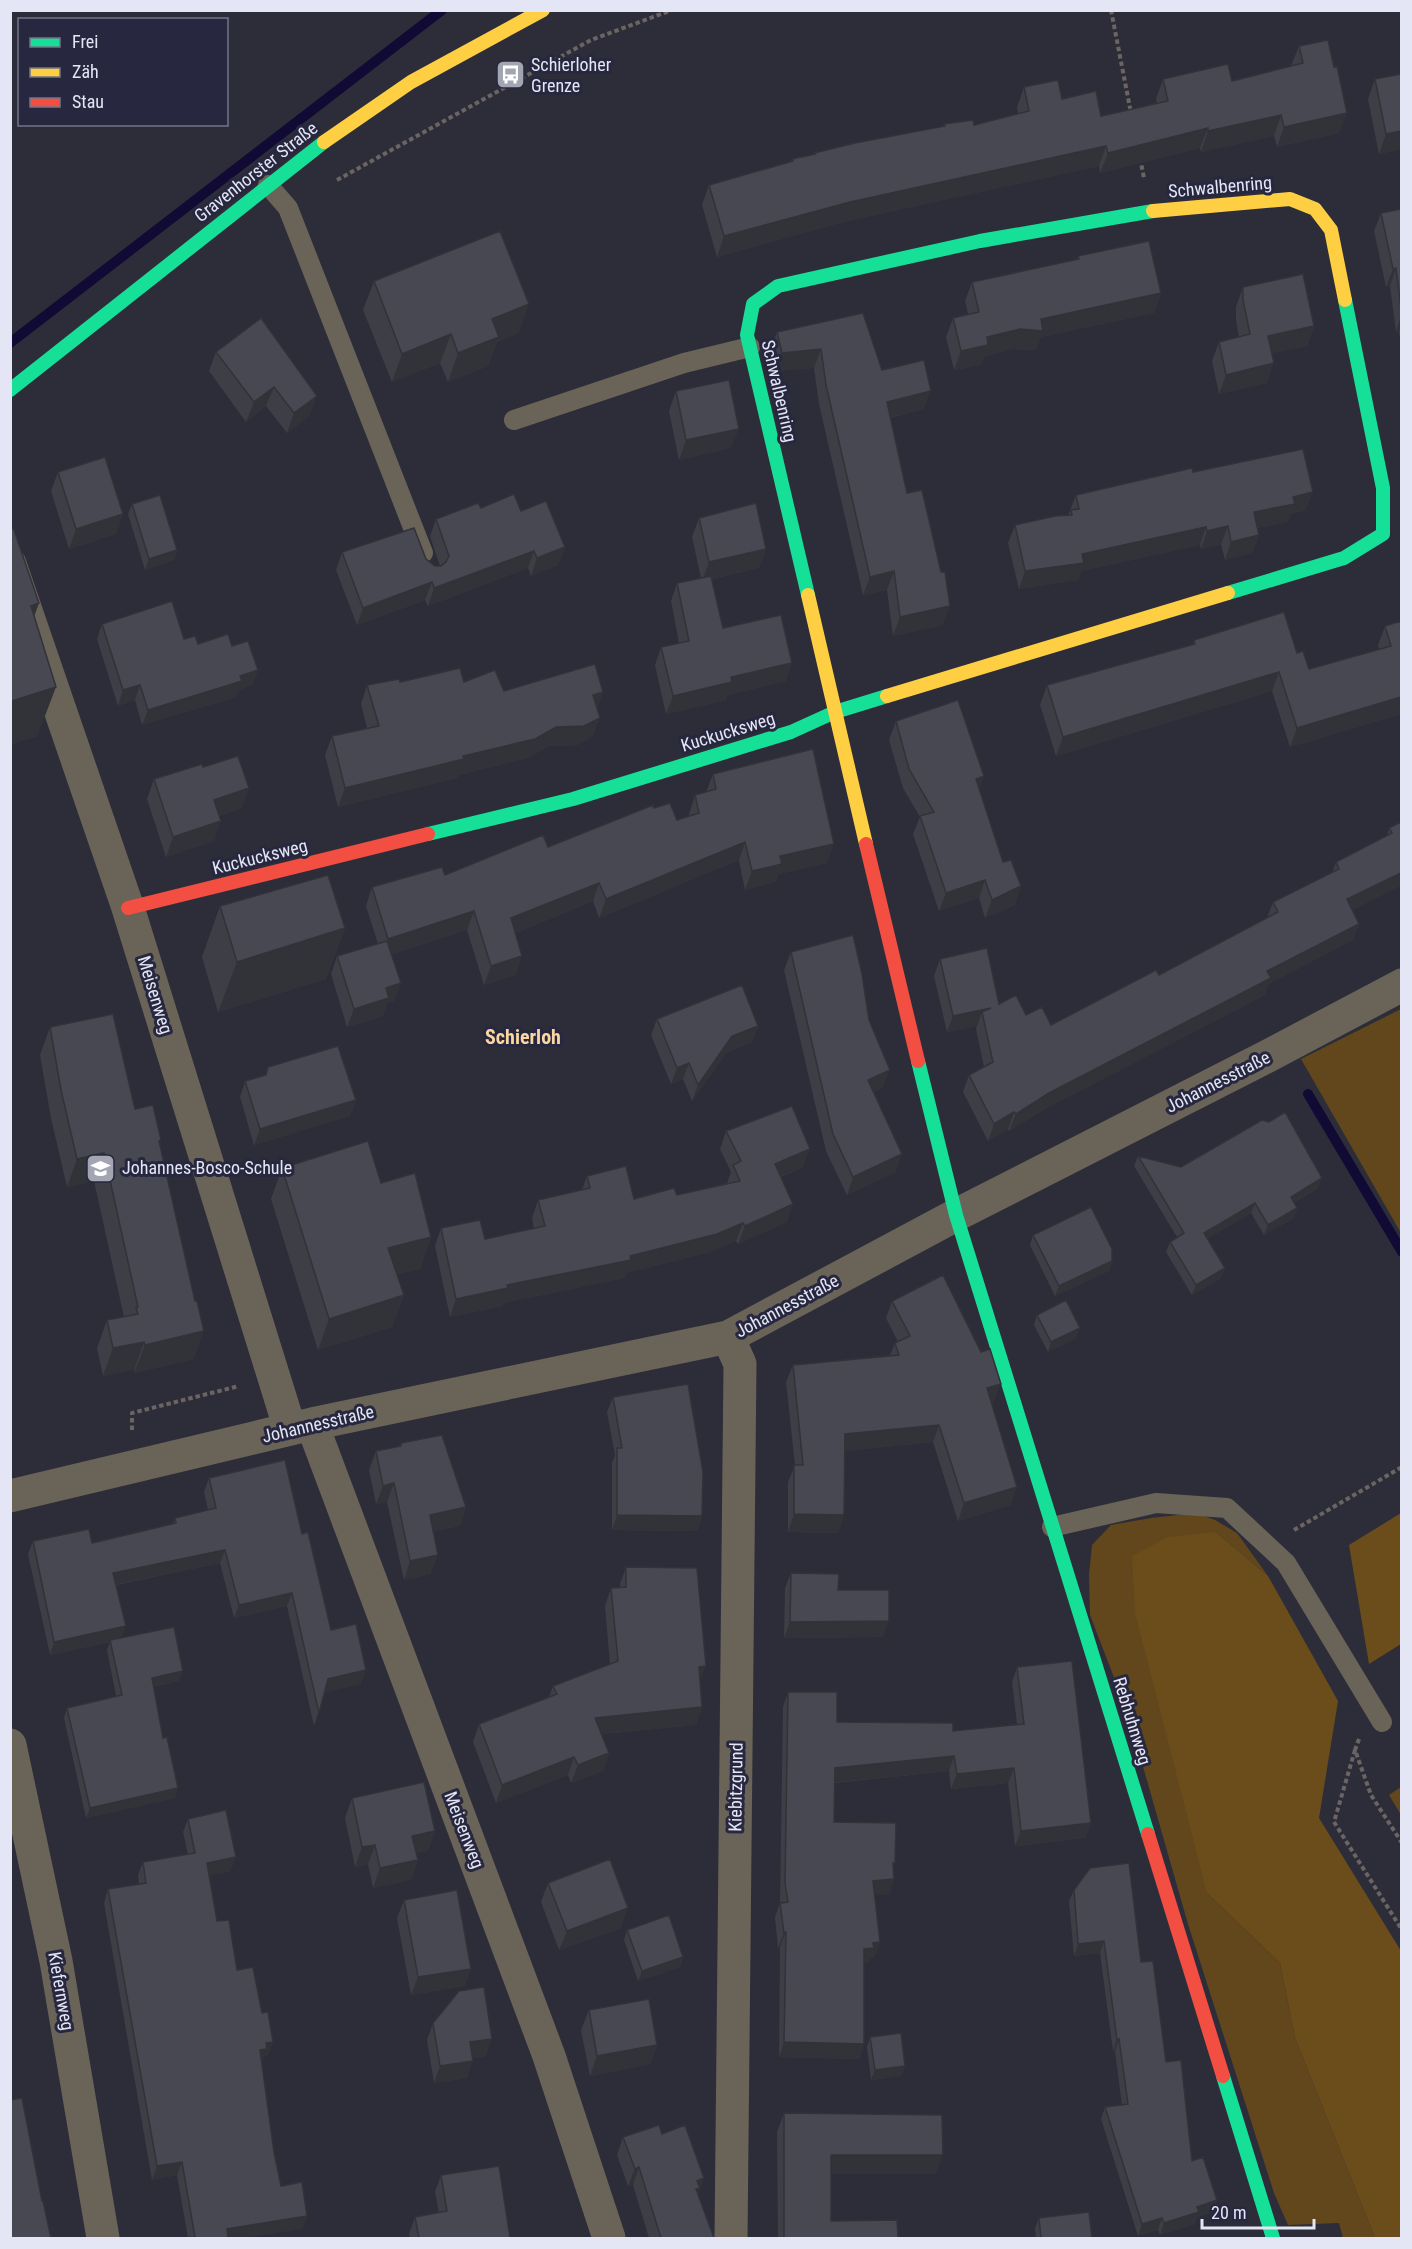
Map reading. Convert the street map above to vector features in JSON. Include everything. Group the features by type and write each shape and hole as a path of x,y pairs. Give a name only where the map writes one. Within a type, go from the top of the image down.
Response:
{"street":[{"name":"Gravenhorster Straße","path":"10,390 332,135 411,82 543,10"},
{"name":"Schwalbenring","path":"1290,199 1315,209 1331,230 1383,488 1383,534 1344,558 835,712 747,335 753,304 778,286 980,241 1150,211 1290,199"},
{"name":"Meisenweg","path":"10,564 128,908 273,1377 301,1427 549,2056 609,2238"},
{"name":"Kuckucksweg","path":"128,908 573,799 791,732 835,712"},
{"path":"835,712 956,1215"},
{"name":"Johannesstraße","path":"10,1496 301,1427 728,1337 956,1215 1401,986"},
{"name":"Rebhuhnweg","path":"956,1215 1274,2238"},
{"name":"Kiebitzgrund","path":"728,1337 740,1364 731,2238"},
{"name":"Kiefernweg","path":"10,1745 56,1961 103,2238"}],"lane":[{"path":"268,185 288,208 431,572"},
{"path":"514,420 684,363 750,347"},
{"path":"1052,1527 1156,1503 1227,1508 1286,1563 1382,1722"}],"path":[{"path":"335,181 591,40 672,10"},
{"path":"1111,10 1133,122"},
{"path":"1139,155 1150,211"},
{"path":"132,1467 132,1413 273,1377"},
{"path":"1267,1545 1401,1467"},
{"path":"1382,1722 1360,1738 1334,1822 1401,1930"},
{"path":"1355,1750 1371,1795 1401,1843"}],"shaded area":[{"path":"1401,1009 1401,1233 1301,1059"},
{"path":"1196,1513 1215,1520 1237,1533 1268,1576 1216,1532 1207,1893 1280,1963 1295,2038 1375,2238 1343,2238 1339,2223 1288,2225 1274,2193 1188,1924 1128,1714 1090,1615 1089,1575 1092,1545 1111,1525"},
{"path":"1401,1513 1401,1644 1369,1664 1349,1545"},
{"path":"1216,1532 1268,1576 1338,1701 1319,1818 1401,1951 1401,2238 1375,2238 1295,2038 1280,1963 1207,1893 1135,1613 1132,1556 1168,1537"},
{"path":"1401,1787 1401,1815 1389,1795"}],"building":[{"path":"1328,40 1334,67 1337,66 1347,113 1284,127 1281,115 1208,131 1208,128 1108,153 1106,146 850,202 724,236 709,185 793,161 792,159 855,143 945,126 944,124 973,120 974,125 1029,111 1024,87 1058,80 1062,99 1096,91 1101,116 1168,101 1163,79 1228,64 1232,81 1303,63 1299,46"},
{"path":"1401,74 1401,131 1386,134 1375,79"},
{"path":"1401,209 1401,308 1396,268 1393,269 1381,213"},
{"path":"500,231 529,304 492,319 499,337 458,353 451,334 402,354 374,281"},
{"path":"1149,241 1161,293 1041,319 1043,331 1020,329 987,337 988,345 961,351 953,318 979,312 972,282"},
{"path":"1303,274 1314,326 1268,336 1274,363 1226,375 1219,342 1250,334 1243,300 1243,287"},
{"path":"863,313 882,370 924,360 931,391 887,402 907,493 922,490 941,572 945,572 950,606 900,617 894,571 870,577 826,385 821,349 782,353 777,332"},
{"path":"261,318 317,396 294,413 274,387 254,402 216,352"},
{"path":"729,380 739,429 686,440 676,391"},
{"path":"1303,449 1313,492 1293,497 1295,504 1254,512 1259,535 1231,542 1228,526 1207,531 1206,527 1082,554 1084,563 1025,571 1015,525 1055,516 1072,515 1071,510 1079,509 1076,495 1192,468 1193,472"},
{"path":"105,457 123,514 76,529 58,472"},
{"path":"514,494 521,511 546,501 565,547 537,558 534,551 434,588 432,582 363,608 342,552 414,528 426,559 435,566 441,566 449,556 436,519 478,503 481,508"},
{"path":"160,495 177,550 149,559 132,504"},
{"path":"756,503 766,549 709,562 699,518"},
{"path":"10,526 14,530 39,603 31,606 56,687 12,701 10,697"},
{"path":"711,576 723,628 781,615 792,663 731,677 732,682 673,696 661,647 689,641 677,583"},
{"path":"172,601 184,639 195,636 198,644 228,634 232,646 248,641 258,670 240,676 242,681 148,710 140,685 123,690 102,624"},
{"path":"1284,612 1297,653 1303,651 1309,669 1391,646 1385,626 1401,621 1401,697 1297,728 1279,672 1063,737 1047,685 1195,644 1194,640"},
{"path":"595,664 603,692 593,695 600,718 584,726 556,727 535,739 345,788 332,736 379,726 367,685 399,679 400,682 460,668 464,682 495,670 504,691"},
{"path":"958,700 984,776 976,779 1003,862 1011,860 1021,886 992,900 985,880 946,893 920,816 934,812 909,769 896,721"},
{"path":"813,749 834,844 780,856 782,864 752,871 745,842 606,899 599,883 511,918 522,956 491,966 474,911 388,939 372,887 442,867 445,875 543,835 548,847 653,805 654,808 670,803 677,820 699,813 695,795 716,789 713,774"},
{"path":"238,756 249,788 214,800 221,821 173,837 154,779"},
{"path":"1401,822 1401,873 1347,899 1359,924 1267,971 1271,978 994,1124 969,1075 993,1062 982,1012 991,1008 953,1016 940,959 987,948 999,1004 1016,995 1026,1015 1042,1007 1051,1025 1156,970 1159,975 1278,912 1273,902 1339,869 1336,862 1392,833 1389,828"},
{"path":"328,875 345,928 237,962 220,906"},
{"path":"853,935 869,1020 890,1070 868,1080 902,1154 853,1177 833,1134 791,952"},
{"path":"387,941 401,983 386,988 389,998 354,1009 337,956"},
{"path":"742,985 758,1026 732,1036 698,1085 689,1063 677,1068 657,1019"},
{"path":"113,1014 135,1109 153,1105 195,1301 197,1301 204,1331 145,1345 144,1342 113,1348 107,1320 138,1314 136,1307 138,1307 104,1153 77,1159 61,1090 50,1027"},
{"path":"338,1046 356,1100 260,1129 245,1081 266,1075 268,1067"},
{"path":"792,1106 810,1149 775,1164 793,1204 745,1226 743,1223 717,1234 630,1256 631,1260 507,1285 508,1288 456,1299 441,1228 480,1220 485,1239 545,1226 538,1200 590,1188 587,1176 626,1166 634,1199 674,1188 677,1195 740,1181 733,1165 741,1161 726,1131"},
{"path":"1285,1112 1322,1178 1291,1197 1297,1208 1268,1225 1255,1203 1204,1233 1225,1268 1196,1285 1170,1242 1184,1233 1138,1156 1181,1167 1262,1120 1269,1122"},
{"path":"368,1141 381,1183 415,1173 431,1237 388,1248 404,1295 329,1319 282,1168"},
{"path":"1091,1207 1112,1249 1112,1261 1059,1286 1033,1235"},
{"path":"943,1275 981,1352 990,1349 1001,1384 987,1388 1017,1487 964,1503 939,1425 845,1434 844,1515 794,1514 794,1465 803,1465 793,1365 899,1355 895,1343 910,1336 892,1301"},
{"path":"1066,1300 1080,1328 1051,1342 1037,1315"},
{"path":"688,1384 703,1472 702,1516 617,1515 617,1448 622,1448 613,1397"},
{"path":"442,1435 466,1507 430,1515 438,1555 410,1561 394,1483 383,1486 376,1451 401,1446 401,1443"},
{"path":"285,1460 302,1534 308,1532 331,1630 356,1624 366,1670 328,1679 319,1713 292,1593 239,1605 225,1550 113,1573 126,1626 54,1642 33,1541 89,1529 92,1543 176,1523 175,1518 216,1508 209,1478"},
{"path":"626,1567 697,1568 706,1666 699,1667 702,1707 595,1718 609,1753 578,1765 574,1757 502,1785 479,1724 557,1694 553,1686 618,1661 611,1588 626,1587"},
{"path":"791,1573 839,1574 838,1590 889,1590 889,1621 790,1622"},
{"path":"174,1627 183,1671 152,1678 163,1738 167,1737 178,1788 90,1808 67,1708 122,1695 110,1640"},
{"path":"1072,1661 1091,1823 1021,1831 1014,1768 957,1774 954,1756 835,1768 834,1822 896,1823 894,1879 873,1881 880,1942 873,1943 874,1948 864,1949 864,2044 784,2042 786,1932 784,1933 780,1903 788,1902 785,1883 788,1692 837,1692 837,1722 953,1723 953,1731 1024,1724 1017,1667"},
{"path":"424,1782 435,1831 412,1836 418,1860 380,1868 375,1845 362,1847 352,1798"},
{"path":"226,1810 236,1857 207,1863 217,1921 229,1920 237,1970 253,1967 262,2013 268,2012 273,2042 266,2043 267,2049 260,2050 274,2152 281,2186 302,2182 307,2216 227,2229 228,2238 182,2238 195,2237 182,2162 157,2166 108,1889 146,1883 143,1862 195,1853 188,1819"},
{"path":"610,1859 628,1908 567,1931 548,1883"},
{"path":"1129,1863 1141,1962 1153,1961 1166,2062 1181,2060 1192,2161 1203,2157 1217,2200 1197,2207 1199,2212 1164,2223 1162,2218 1142,2224 1105,2107 1128,2104 1104,1941 1078,1944 1074,1890 1090,1868"},
{"path":"457,1890 471,1969 418,1977 404,1900"},
{"path":"669,1915 683,1957 642,1971 627,1930"},
{"path":"484,1987 492,2039 470,2042 473,2061 440,2066 433,2023 459,1991"},
{"path":"649,1999 657,2045 597,2056 589,2010"},
{"path":"901,2033 905,2066 875,2070 870,2037"},
{"path":"22,2098 51,2238 10,2238 10,2100"},
{"path":"784,2113 942,2115 943,2155 831,2155 831,2221 897,2220 898,2238 784,2238"},
{"path":"659,2125 662,2134 685,2125 704,2178 697,2181 700,2188 696,2189 714,2238 661,2238 639,2167 635,2169 623,2137"},
{"path":"499,2166 510,2238 419,2238 415,2217 447,2211 441,2175"},
{"path":"1089,2212 1092,2238 1041,2238 1039,2218"}],"waterway":[{"path":"10,343 442,10"},
{"path":"1308,1094 1402,1252"}],"traffic: fast":[{"path":"10,390 324,142"},
{"path":"808,595 747,335 753,304 778,286 980,241 1153,211"},
{"path":"1228,593 1344,558 1383,534 1383,488 1345,300"},
{"path":"428,834 573,799 791,732 835,712 887,696"},
{"path":"918,1061 956,1215 1148,1834"},
{"path":"1223,2076 1273,2238"}],"traffic: slow":[{"path":"324,142 411,82 543,10"},
{"path":"1153,211 1290,199 1315,209 1331,230 1345,300"},
{"path":"887,696 1228,593"},
{"path":"808,595 866,844"}],"traffic: jam":[{"path":"128,908 428,834"},
{"path":"866,844 918,1061"},
{"path":"1148,1834 1223,2076"}],"place":[{"name":"Schierloher Grenze","path":"510,75"},
{"name":"Johannes-Bosco-Schule","path":"101,1168"}],"district":[{"name":"Schierloh","path":"523,1037"}]}
